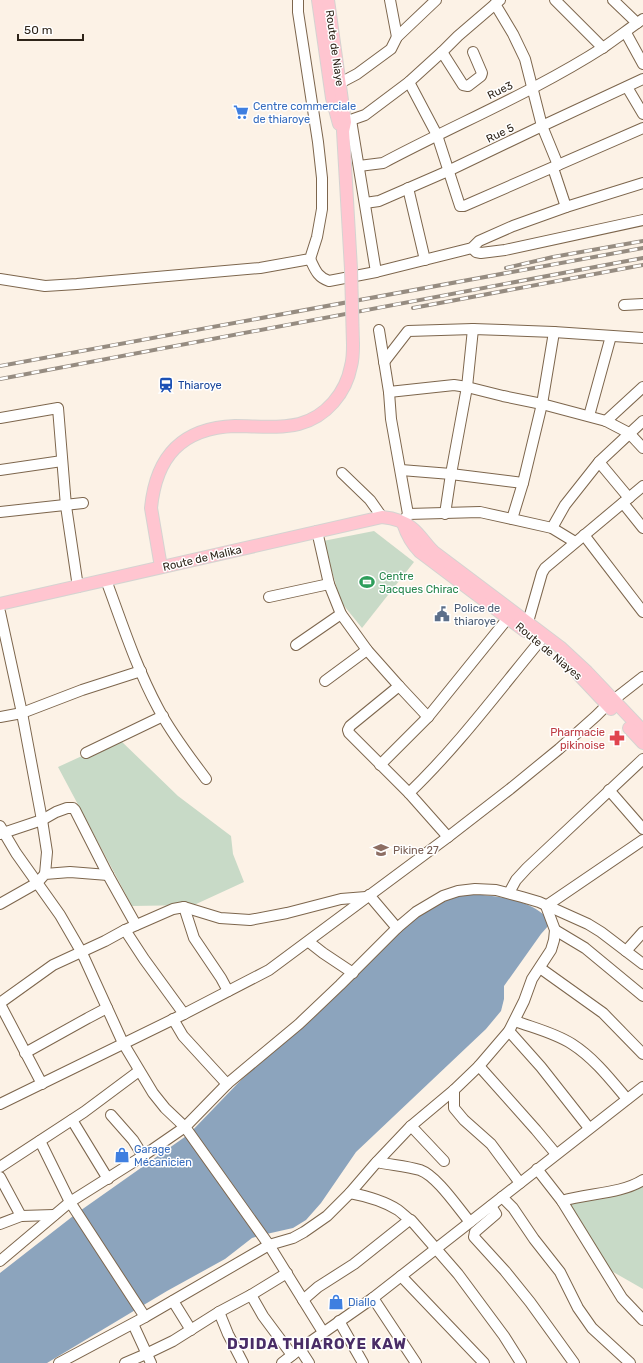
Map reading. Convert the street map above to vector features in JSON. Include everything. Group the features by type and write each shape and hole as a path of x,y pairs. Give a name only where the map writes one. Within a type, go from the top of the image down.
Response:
{"main road":[{"name":"Route de Niaye","path":"318,0 332,98 338,122 346,124 328,0"},
{"path":"161,567 151,508 153,491 159,471 173,450 194,435 207,430 234,426 284,426 310,420 328,407 338,397 344,387 352,364 353,344 346,124"},
{"path":"382,516 406,519"},
{"name":"Route de Malika","path":"0,604 382,516"},
{"name":"Route de Niayes","path":"406,519 427,546 508,618 540,641 575,671 643,732"},
{"name":"Route de Niayes","path":"473,587 528,622 570,656 643,743"}],"street":[{"path":"298,0 298,12 322,178 322,209 317,237 310,259 317,273 322,279 329,281 376,272 472,248 479,241 512,226 566,207 643,183"},
{"path":"390,0 397,37"},
{"path":"340,82 357,74 391,50 397,37 436,0"},
{"path":"555,0 602,48"},
{"path":"613,0 640,21"},
{"path":"376,272 358,166 346,124 365,115 409,82 458,36 498,2 525,58 542,126 556,166 566,207"},
{"name":"Rue3","path":"358,166 383,163 532,88 602,48 640,21"},
{"path":"626,32 643,64"},
{"path":"442,52 463,85 466,86 481,76 482,73 473,52"},
{"name":"Rue 5","path":"365,203 379,201 448,171 643,79"},
{"path":"409,82 437,135 460,206 464,206 643,128"},
{"path":"627,87 643,114"},
{"path":"408,188 425,260"},
{"path":"472,248 476,252 481,253 505,250 643,220"},
{"path":"0,279 45,286 77,284 260,268 310,259"},
{"path":"624,305 643,304"},
{"path":"446,514 451,474 468,387 473,329"},
{"path":"384,362 408,331 473,329 554,332 643,338"},
{"path":"379,330 389,392 391,419 401,470 406,519 446,514 480,512 552,528 575,542"},
{"path":"512,519 523,483 542,404 554,332"},
{"path":"589,416 611,336"},
{"path":"389,392 454,385 468,387 606,421 629,433 643,448"},
{"path":"606,421 643,388"},
{"path":"0,418 58,408 66,506 78,587"},
{"path":"552,528 565,505 599,462 643,421"},
{"path":"0,470 62,461"},
{"path":"599,462 626,500 643,528"},
{"path":"401,470 451,474 523,483"},
{"path":"342,473 370,500 382,516"},
{"path":"528,622 542,573 545,568 643,486"},
{"path":"0,512 83,504"},
{"path":"317,531 329,584 341,614 367,650 398,686 428,717"},
{"path":"584,535 643,612"},
{"path":"106,580 141,671 162,716 206,779"},
{"path":"269,597 329,584"},
{"path":"0,612 22,713 47,852 45,874 37,883 0,904"},
{"path":"296,645 341,614"},
{"path":"380,765 428,717 508,618"},
{"path":"409,794 451,750 540,641"},
{"path":"325,681 367,650"},
{"path":"0,717 22,713 82,690 141,671"},
{"path":"0,1104 184,1014 269,970 309,942 510,789 559,749 610,702 643,677"},
{"path":"398,686 349,728 349,733 409,794 448,837"},
{"path":"86,753 162,716"},
{"path":"509,893 516,880 527,868 643,759"},
{"path":"609,790 643,829"},
{"path":"136,925 73,808 67,808 56,812 42,820 1,831 60,915 82,953 123,1043 158,1101 185,1127 269,1245 323,1332"},
{"path":"546,906 643,840"},
{"path":"45,874 70,872 108,875"},
{"path":"0,1260 70,1202 108,1179 185,1127 227,1084 299,1024 353,973 397,928 416,912 443,896 458,891 486,890 509,893 539,902 588,924 643,964"},
{"path":"42,1084 0,1004 53,965 82,953 125,930 173,909 184,907 220,918 250,920 287,914 341,899 368,896"},
{"path":"368,896 397,928"},
{"path":"59,1363 133,1324 269,1245 293,1238 314,1226 327,1216 411,1126 480,1066 509,1031 532,980 551,950 554,940 555,930 546,906"},
{"path":"184,907 194,938 228,991"},
{"path":"125,930 184,1014"},
{"path":"555,930 585,948 643,996"},
{"path":"626,952 643,932"},
{"path":"309,942 353,973"},
{"path":"540,968 603,1013 643,1054"},
{"path":"25,1053 107,1008"},
{"path":"173,1019 184,1036 227,1084"},
{"path":"514,1021 556,1036 572,1044 595,1064 627,1099"},
{"path":"509,1031 541,1067 589,1128"},
{"path":"480,1066 556,1154"},
{"path":"0,1167 72,1120 139,1071"},
{"path":"282,1363 323,1332 373,1298 643,1087"},
{"path":"454,1090 454,1108 464,1120 491,1144 520,1183"},
{"path":"111,1115 133,1140 143,1156"},
{"path":"72,1120 108,1179"},
{"path":"411,1126 444,1161"},
{"path":"40,1140 70,1202 145,1317"},
{"path":"377,1162 416,1169 427,1173 441,1186 470,1222"},
{"path":"538,1169 562,1201 594,1252 613,1286 629,1307 643,1320"},
{"path":"0,1177 21,1216"},
{"path":"562,1201 581,1195 618,1190 632,1186 643,1180"},
{"path":"350,1193 362,1195 387,1205 398,1210 413,1221 472,1293 504,1336 521,1363"},
{"path":"502,1196 513,1208 560,1272 578,1308 592,1328 630,1363"},
{"path":"491,1206 496,1214 475,1232 474,1237 505,1271 530,1302 574,1363"},
{"path":"0,1224 21,1216 54,1215"},
{"path":"303,1300 325,1283 354,1264 410,1220"},
{"path":"125,1363 148,1359 173,1341 219,1312 287,1273"},
{"path":"401,1276 484,1363"},
{"path":"251,1295 262,1316 296,1352 309,1363"},
{"path":"373,1298 416,1363"},
{"path":"173,1301 191,1330"},
{"path":"219,1312 228,1334 243,1363"},
{"path":"339,1321 363,1363"},
{"path":"133,1324 148,1359"}],"green space":[{"name":"Centre Jacques Chirac","path":"374,531 414,562 362,628 341,602 323,541"},
{"path":"119,739 178,796 231,836 233,854 244,882 194,905 132,906 58,767"},
{"path":"643,1185 643,1289 608,1269 572,1215 570,1201"}],"water":[{"path":"458,894 491,896 514,900 535,908 543,914 549,925 504,986 504,999 501,1011 486,1029 356,1152 321,1203 306,1220 293,1228 252,1238 225,1259 167,1291 47,1363 0,1363 0,1273 77,1213 189,1134 240,1081 328,1002 414,919 433,906"}],"railway":[{"path":"506,268 553,257 643,241"},
{"path":"0,366 643,248"},
{"path":"0,379 643,258"},
{"path":"413,308 643,265"}],"place":[{"name":"Centre commerciale de thiaroye","path":"241,112"},
{"name":"Thiaroye","path":"166,385"},
{"name":"Centre Jacques Chirac","path":"367,582"},
{"name":"Police de thiaroye","path":"442,614"},
{"name":"Pharmacie pikinoise","path":"617,738"},
{"name":"Pikine 27","path":"381,850"},
{"name":"Garage Mécanicien","path":"122,1155"},
{"name":"Diallo","path":"336,1302"}],"district":[{"name":"DJIDA THIAROYE KAW","path":"317,1344"}]}
